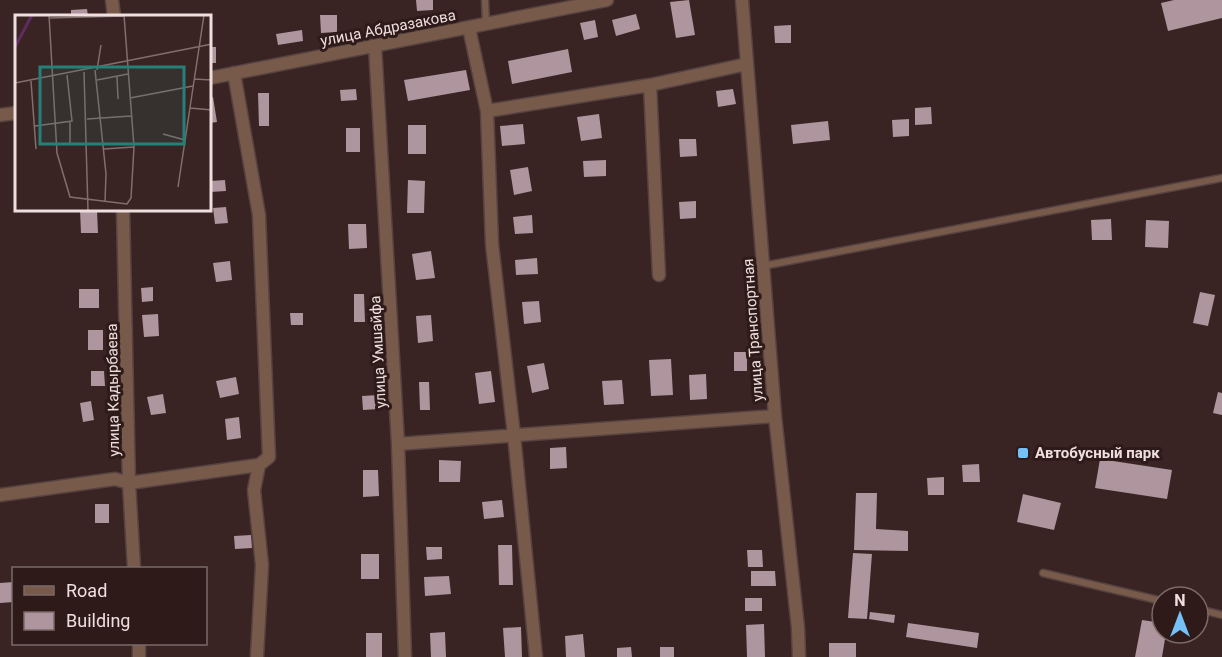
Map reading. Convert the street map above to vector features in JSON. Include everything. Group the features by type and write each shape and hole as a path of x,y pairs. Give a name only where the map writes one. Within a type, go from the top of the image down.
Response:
{"street":[{"path":"112,0 114,15"},
{"name":"улица Абдразакова","path":"212,78 607,0"},
{"name":"улица Транспортная","path":"742,0 775,416 800,657"},
{"path":"469,28 487,111 492,244 536,657"},
{"name":"улица Умшайфа","path":"375,46 398,444 405,657"},
{"path":"487,111 650,85 747,64"},
{"path":"0,495 115,479 129,483 259,465 269,457 259,215 234,73"},
{"path":"650,85 659,275"},
{"path":"0,115 15,113"},
{"name":"улица Кадырбаева","path":"123,212 129,483 134,567"},
{"path":"398,444 775,416"},
{"path":"257,656 262,565 254,490 259,465"}],"lane":[{"path":"485,0 486,25"},
{"path":"763,266 1222,178"},
{"path":"1043,573 1150,598"}],"building":[{"path":"416,0 433,0 433,10 417,11"},
{"path":"689,0 695,35 676,38 670,2"},
{"path":"1174,0 1222,0 1222,18 1168,31 1161,3"},
{"path":"87,9 88,15 71,15 71,10"},
{"path":"636,14 640,29 616,36 612,20"},
{"path":"320,15 337,15 337,32 321,33"},
{"path":"595,20 598,37 584,40 580,23"},
{"path":"791,25 791,43 775,43 774,26"},
{"path":"302,30 303,41 278,45 276,34"},
{"path":"212,47 216,47 216,63 212,63"},
{"path":"568,49 572,72 512,84 508,61"},
{"path":"466,70 470,90 408,101 404,80"},
{"path":"356,89 357,100 341,101 340,90"},
{"path":"733,89 736,104 718,107 716,91"},
{"path":"258,93 269,93 269,126 259,126"},
{"path":"212,97 217,122 212,123"},
{"path":"931,107 932,124 915,125 915,108"},
{"path":"599,114 602,138 581,141 577,117"},
{"path":"909,119 909,136 893,137 892,120"},
{"path":"828,121 830,140 793,144 791,125"},
{"path":"523,124 525,144 502,146 500,126"},
{"path":"408,125 426,125 426,154 408,154"},
{"path":"346,128 360,128 360,152 346,152"},
{"path":"679,139 696,139 697,156 680,157"},
{"path":"606,160 606,176 584,177 583,161"},
{"path":"528,167 532,191 514,195 510,170"},
{"path":"225,180 226,191 212,192 212,181"},
{"path":"408,180 425,181 424,213 407,213"},
{"path":"696,201 696,218 680,219 679,202"},
{"path":"226,207 228,223 215,224 213,208"},
{"path":"80,212 97,212 98,233 81,233"},
{"path":"532,215 533,233 515,234 513,217"},
{"path":"1111,219 1112,240 1092,240 1091,220"},
{"path":"1146,220 1169,221 1168,248 1145,247"},
{"path":"348,224 366,224 367,248 349,249"},
{"path":"431,251 435,278 416,280 412,254"},
{"path":"537,258 538,274 516,275 515,260"},
{"path":"230,261 232,280 216,282 213,263"},
{"path":"153,287 153,301 142,302 141,288"},
{"path":"79,289 99,289 99,308 79,308"},
{"path":"1200,292 1215,295 1208,326 1193,323"},
{"path":"354,294 364,294 365,322 354,322"},
{"path":"539,301 541,322 524,324 522,302"},
{"path":"290,313 303,313 303,325 291,325"},
{"path":"158,314 159,336 144,337 142,315"},
{"path":"431,315 433,341 418,343 416,316"},
{"path":"88,330 103,330 103,350 88,350"},
{"path":"734,352 747,352 747,371 734,371"},
{"path":"671,359 673,395 651,396 649,360"},
{"path":"544,363 549,389 532,393 527,366"},
{"path":"91,371 104,371 105,386 91,386"},
{"path":"491,371 495,402 479,404 475,373"},
{"path":"706,374 707,399 690,400 689,375"},
{"path":"236,377 239,394 220,398 216,381"},
{"path":"622,380 624,404 604,405 602,381"},
{"path":"419,382 429,382 430,410 420,410"},
{"path":"1218,392 1222,393 1222,415 1213,413"},
{"path":"163,394 166,413 151,415 147,397"},
{"path":"378,395 379,409 363,410 362,396"},
{"path":"91,401 94,420 83,422 80,403"},
{"path":"239,417 241,438 227,440 225,419"},
{"path":"566,447 567,468 550,469 550,448"},
{"path":"1100,459 1172,470 1167,499 1095,488"},
{"path":"439,460 461,461 460,482 439,482"},
{"path":"979,464 980,482 963,482 962,465"},
{"path":"363,470 378,470 379,496 363,497"},
{"path":"944,477 944,495 928,495 927,478"},
{"path":"856,493 877,493 876,529 908,531 908,551 854,550"},
{"path":"1023,494 1061,503 1054,530 1017,522"},
{"path":"502,500 504,517 484,519 482,502"},
{"path":"95,504 109,504 109,523 95,523"},
{"path":"251,535 252,548 235,549 234,536"},
{"path":"498,545 512,545 513,585 499,585"},
{"path":"426,547 442,547 442,559 427,560"},
{"path":"747,550 762,550 763,567 748,567"},
{"path":"853,553 872,554 867,619 848,618"},
{"path":"361,554 379,554 379,579 361,579"},
{"path":"751,571 775,571 776,586 751,586"},
{"path":"449,576 451,594 425,596 424,577"},
{"path":"12,582 12,602 0,603 0,583"},
{"path":"745,598 762,598 762,611 745,611"},
{"path":"870,612 895,615 894,623 869,619"},
{"path":"1142,620 1150,621 1150,645 1164,645 1162,657 1135,657"},
{"path":"908,623 979,633 977,648 906,637"},
{"path":"764,624 765,657 747,657 746,625"},
{"path":"521,627 522,657 505,657 503,628"},
{"path":"445,632 446,657 431,657 430,633"},
{"path":"366,633 382,633 382,657 366,657"},
{"path":"583,634 585,657 566,657 565,636"},
{"path":"829,643 856,643 856,657 829,657"},
{"path":"631,647 632,657 617,657 617,648"},
{"path":"660,647 674,647 674,657 660,657"}],"place":[{"name":"Автобусный парк","path":"1023,453"}]}
